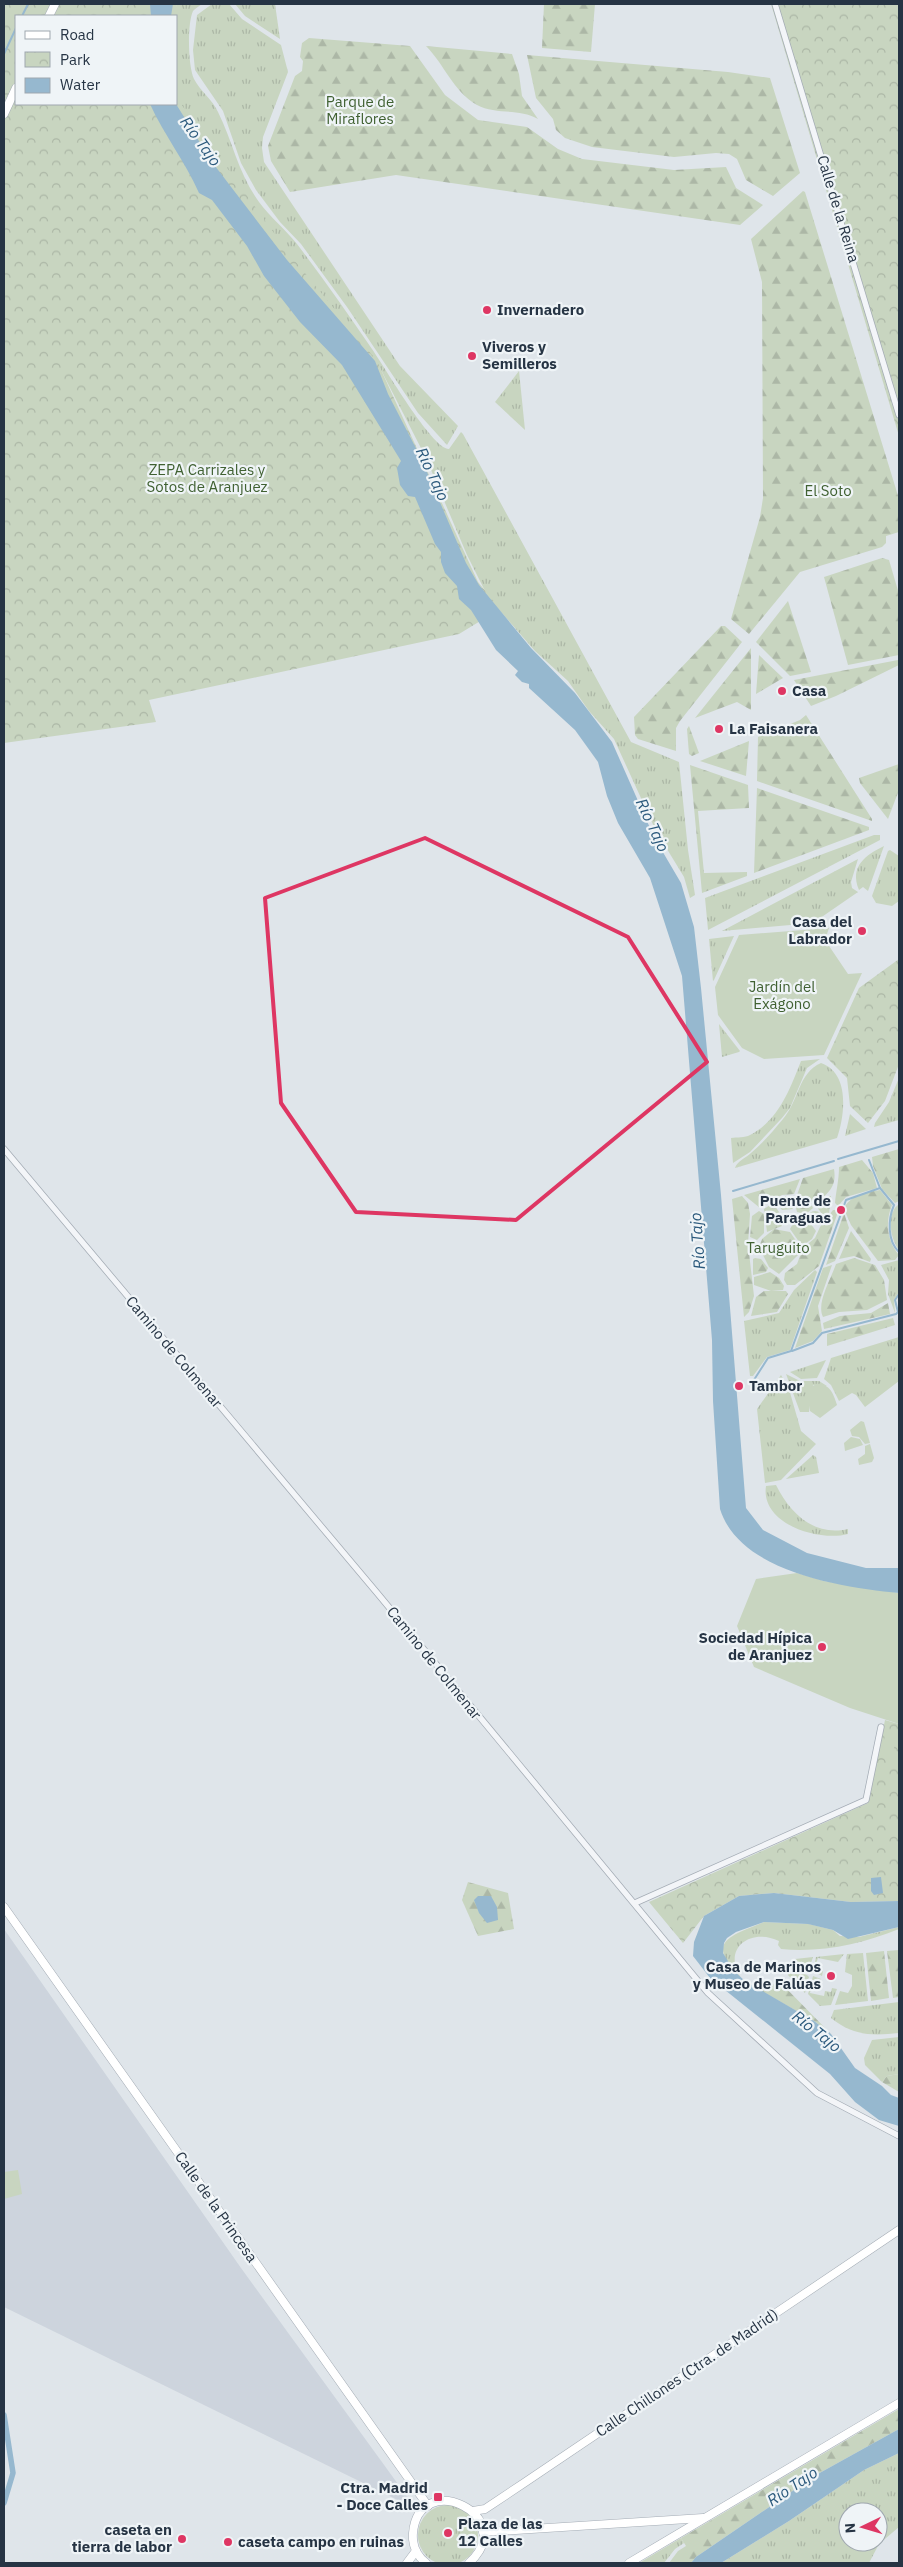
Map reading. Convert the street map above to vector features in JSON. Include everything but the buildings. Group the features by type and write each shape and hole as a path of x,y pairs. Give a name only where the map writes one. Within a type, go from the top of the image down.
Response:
{"main road":[{"path":"4,114 15,90"},
{"name":"Calle de la Princesa","path":"4,1907 428,2506"},
{"name":"Calle Chillones (Ctra. de Madrid)","path":"473,2511 484,2509 524,2483 899,2230"},
{"path":"630,2563 899,2403"},
{"path":"426,2563 416,2551 412,2538 416,2519 428,2506 437,2502 453,2500 473,2511 480,2520 483,2532 480,2550 469,2563"},
{"path":"483,2532 707,2517"},
{"path":"407,2563 416,2551"}],"street":[{"name":"Calle de la Reina","path":"775,4 899,415"},
{"name":"Camino de Colmenar","path":"4,1149 635,1903 708,1993 800,2080 836,2104 899,2136"},
{"path":"635,1903 866,1800 881,1726"}],"highlighted area":[{"path":"425,838 628,937 707,1062 516,1220 356,1212 281,1103 265,898"}],"shaded area":[{"path":"4,1929 241,2268 411,2502 406,2504 4,2307"}],"green space":[{"name":"ZEPA Carrizales y Sotos de Aranjuez","path":"4,4 177,4 175,15 15,15 15,105 178,105 178,100 287,251 377,361 478,582 500,609 459,634 149,700 156,722 4,743"},
{"path":"177,4 202,4 193,11 191,17 189,55 192,73 194,79 216,108 246,180 259,202 292,239 345,309 431,436 449,449 461,432 463,434 631,742 679,762 688,850 695,895 690,898 684,877 656,831 614,739 589,711 568,681 535,651 488,597 467,555 426,458 380,368 302,284 177,105 178,15 173,15"},
{"path":"212,4 229,4 242,19 281,45 288,72 263,137 264,162 400,366 458,426 447,445 418,413 347,307 301,244 280,222 256,190 241,163 223,111 195,70 193,50 197,15"},
{"path":"235,4 275,4 280,39 245,16"},
{"path":"544,4 595,4 591,52 542,48"},
{"path":"771,4 899,4 899,436"},
{"name":"Parque de Miraflores","path":"309,38 410,46 445,95 478,120 527,127 558,149 582,159 674,170 726,167 736,188 763,205 740,225 396,175 290,192 271,161 268,146 295,76 302,71 303,61 300,57 302,43"},
{"path":"426,46 512,54 519,74 522,96 538,119 523,114 491,110 477,105 461,92"},
{"path":"527,55 728,72 770,78 800,173 773,196 746,180 737,159 729,154 716,153 674,157 592,147 565,138 556,130 553,119 536,98"},
{"name":"El Soto","path":"803,191 805,192 899,499 899,532 886,536 886,543 882,547 800,572 749,634 731,619 760,517 763,498 762,282 751,239"},
{"path":"519,371 525,430 495,402"},
{"path":"882,558 889,560 899,594 899,655 848,665 824,577"},
{"path":"788,601 811,672 790,676 756,642"},
{"path":"721,626 725,626 742,642 680,721 676,728 676,751 638,739 635,735 634,717"},
{"path":"751,648 751,710 737,702 695,718"},
{"path":"759,655 783,678 756,694"},
{"path":"898,660 899,665 811,706 794,680"},
{"path":"806,715 872,821 757,781 758,737 800,720"},
{"path":"689,726 699,753 692,756 689,754 687,729"},
{"path":"749,741 746,776 700,761"},
{"path":"899,764 899,790 888,819 860,783 859,778"},
{"path":"690,765 748,785 749,808 698,811 704,873 747,872 747,876 702,893"},
{"path":"757,788 869,827 869,830 754,873"},
{"path":"874,835 880,835 880,840 708,930 705,898"},
{"path":"884,846 868,891 863,887 859,890 856,874 861,862 871,853"},
{"path":"890,850 899,856 899,901 892,906 876,903 872,896"},
{"path":"858,859 851,882 852,888 858,892 813,923 722,931"},
{"name":"Jardín del Exágono","path":"829,928 825,940 848,974 862,973 824,1055 764,1059 742,1048 718,1015 715,987 739,935"},
{"path":"734,936 714,980 713,981 709,939"},
{"path":"899,959 899,1064 885,1101 868,1123 850,1106 847,1078 827,1058 859,988"},
{"path":"719,1024 740,1051 739,1052 722,1057"},
{"path":"820,1059 807,1068 790,1108 782,1118 750,1152 733,1163 731,1138 748,1136 760,1129 769,1121 782,1103 801,1061"},
{"path":"821,1063 830,1068 837,1076 841,1085 843,1107 837,1138 735,1168 740,1161 764,1141 783,1119 803,1080 813,1068"},
{"path":"899,1078 899,1120 874,1127 889,1102"},
{"path":"850,1114 866,1129 845,1136"},
{"path":"899,1149 899,1201 895,1203 882,1189 873,1166 872,1157"},
{"path":"862,1160 873,1173 877,1188 846,1197 838,1206 835,1203 839,1167"},
{"path":"834,1169 835,1175 831,1189 816,1204 797,1195 803,1178"},
{"path":"800,1179 794,1194 782,1195 760,1208 744,1195"},
{"path":"880,1190 892,1205 888,1218 888,1231 892,1244 899,1255 895,1260 878,1261 851,1225 844,1209 846,1204 854,1197"},
{"path":"742,1196 748,1203 750,1214 748,1244 754,1296 749,1312 744,1317 732,1199"},
{"path":"784,1196 793,1196 793,1209 782,1210 775,1201"},
{"path":"827,1196 831,1196 829,1214 824,1217 817,1207"},
{"path":"798,1198 813,1208 806,1214 797,1212 795,1203"},
{"path":"773,1203 781,1215 782,1226 767,1232 764,1209"},
{"path":"899,1204 899,1250 893,1239 891,1220 892,1213"},
{"path":"833,1210 838,1210 838,1212 819,1266 795,1285 787,1285 784,1280 785,1273 797,1264 803,1248 815,1238 820,1227"},
{"path":"759,1211 764,1214 764,1233 757,1240 750,1237 752,1216"},
{"path":"812,1211 818,1211 822,1218 818,1225 812,1225 808,1221 808,1215"},
{"path":"844,1213 849,1228 835,1261 826,1265"},
{"path":"798,1215 805,1216 816,1231 812,1239 802,1246 790,1229"},
{"name":"Taruguito","path":"774,1229 790,1232 801,1248 799,1254 779,1274 769,1267 759,1247 762,1239"},
{"path":"851,1231 871,1259 870,1262 854,1256 839,1259"},
{"path":"854,1258 875,1265 884,1280 887,1300 867,1310 839,1312 823,1317 821,1305 836,1264"},
{"path":"753,1259 761,1259 768,1268 766,1272 753,1275"},
{"path":"899,1260 899,1292 894,1300 895,1313 888,1294 889,1280 881,1265"},
{"path":"832,1265 818,1306 822,1331 813,1341 795,1348 823,1268"},
{"path":"815,1270 817,1272 790,1350 767,1357 753,1376 750,1376 744,1321 779,1313 794,1290"},
{"path":"770,1272 779,1278 784,1286 783,1290 771,1291 754,1285 754,1277"},
{"path":"764,1291 786,1291 788,1294 777,1312 751,1316 756,1297"},
{"path":"888,1303 890,1314 824,1329 823,1323 840,1316 871,1313"},
{"path":"893,1318 895,1325 827,1346 827,1334"},
{"path":"899,1337 899,1381 865,1407 856,1395 852,1393 839,1401 831,1385 824,1379 831,1358"},
{"path":"826,1360 817,1378 801,1379 790,1372"},
{"path":"786,1374 800,1381 819,1381 827,1386 813,1385 809,1412 800,1412"},
{"path":"781,1375 789,1389 801,1431 816,1444 781,1480 765,1483 757,1409"},
{"path":"817,1384 828,1387 837,1405 820,1418 810,1411 808,1388"},
{"path":"861,1421 864,1422 870,1443 865,1444 859,1437 852,1436 850,1430"},
{"path":"851,1437 860,1439 863,1445 845,1451 844,1443"},
{"path":"870,1444 874,1458 872,1462 859,1465 858,1459 865,1454 865,1446"},
{"path":"813,1455 816,1457 819,1473 786,1479"},
{"path":"776,1485 788,1505 804,1520 824,1529 836,1531 848,1529 848,1534 836,1536 822,1535 794,1527 782,1520 772,1511 767,1499 766,1486"},
{"name":"Sociedad Hípica de Aranjuez","path":"797,1573 824,1581 899,1593 899,1724 850,1708 754,1667 737,1626 756,1579"},
{"path":"885,1720 899,1724 899,1901 851,1902 774,1893 739,1896 704,1916 683,1943 649,1902 868,1803"},
{"path":"886,1732 897,1734 893,1753 881,1751"},
{"path":"468,1882 508,1893 514,1929 478,1936 462,1900"},
{"path":"764,1922 809,1924 833,1930 840,1936 859,1937 899,1927 899,1929 856,1943 811,1950 781,1949 778,1945 779,1941 768,1937 749,1939 741,1944 735,1959 736,1968 742,1979 724,1956 723,1948 732,1937"},
{"path":"899,1950 899,1997 893,1998 887,1951"},
{"path":"884,1951 889,1998 871,2001 866,1953"},
{"path":"863,1953 868,2001 835,2005 840,1991 848,1993 852,1986 852,1975 845,1972 847,1954"},
{"path":"844,1954 838,1962 818,1958 816,1964 820,1965 819,1970 823,1971 822,1976 813,1971 816,1957"},
{"path":"813,1957 808,1972 787,1965 795,1959"},
{"path":"787,1968 809,1977 805,1993 788,1975"},
{"path":"813,1976 821,1979 820,1983 816,1982 815,1987 811,1987 810,1993 824,1996 825,1991 831,1992 832,1988 837,1989 831,2005 820,2006 808,1994"},
{"path":"777,1979 831,2034 814,2021 760,1990 762,1987 769,1991"},
{"path":"899,2002 899,2033 864,2033 847,2028 831,2018 834,2010"},
{"path":"899,2037 899,2074 887,2076 882,2082 865,2065 864,2058 872,2040"},
{"path":"899,2074 899,2092 882,2082 887,2076"},
{"path":"18,2170 22,2194 4,2199 4,2172"},
{"path":"899,2409 899,2429 816,2475 696,2557 691,2563 669,2563 678,2551 686,2546 681,2538"},
{"path":"899,2453 899,2527 888,2536 888,2502 838,2502 838,2552 875,2552 869,2563 721,2563 789,2521 864,2470"},
{"name":"Plaza de las 12 Calles","path":"442,2505 454,2505 465,2510 473,2518 478,2529 476,2547 465,2560 454,2565 442,2565 431,2560 423,2552 418,2541 418,2529 423,2518 431,2510"},
{"path":"681,2538 684,2543 675,2549 664,2563 639,2563"}],"water":[{"path":"150,4 173,4 171,15 151,15"},
{"path":"151,105 177,105 212,162 287,260 375,361 388,394 421,458 466,563 479,585 531,648 575,693 612,742 654,837 681,883 694,927 721,1195 746,1508 763,1530 807,1553 866,1568 899,1568 899,1593 823,1581 796,1573 771,1562 749,1548 731,1531 720,1509 713,1401 712,1340 682,976 650,878 618,823 607,796 598,762 575,730 529,688 529,684 522,682 515,675 518,671 496,650 471,610 459,599 457,586 445,573 441,562 441,552 435,544 415,497 408,496 400,485 397,468 401,461 342,365 300,322 264,276 247,246 212,200 199,193"},
{"path":"881,1877 883,1893 874,1895 871,1891 871,1878"},
{"name":"Río Tajo","path":"774,1893 851,1902 899,1901 899,1927 848,1939 833,1930 808,1924 764,1922 736,1932 727,1938 724,1943 723,1953 734,1971 745,1981 814,2021 831,2034 855,2068 882,2086 891,2095 899,2098 899,2126 879,2120 855,2102 830,2074 710,1978 693,1956 694,1942 704,1916 739,1896"},
{"path":"478,1896 491,1896 497,1907 498,1920 487,1923 479,1913 474,1900"},
{"path":"899,2429 899,2453 864,2470 789,2521 721,2563 691,2563 696,2557 816,2475"}],"waterway":[{"path":"22,15 28,4"},
{"path":"4,54 15,30"},
{"path":"838,1159 899,1141"},
{"path":"752,1383 768,1358 791,1351 846,1200 880,1188 869,1160"},
{"path":"733,1191 834,1161"},
{"path":"880,1188 894,1205 890,1230 892,1242 899,1252"},
{"path":"792,1351 813,1343 822,1333 896,1314 898,1312 895,1300 899,1294"},
{"path":"4,2415 13,2473 4,2503"}],"place":[{"name":"Invernadero","path":"487,310"},
{"name":"Viveros y Semilleros","path":"472,356"},
{"name":"Casa","path":"782,691"},
{"name":"La Faisanera","path":"719,729"},
{"name":"Casa del Labrador","path":"862,931"},
{"name":"Puente de Paraguas","path":"841,1210"},
{"name":"Tambor","path":"739,1386"},
{"name":"Sociedad Hípica de Aranjuez","path":"822,1647"},
{"name":"Casa de Marinos y Museo de Falúas","path":"831,1976"},
{"name":"Ctra. Madrid - Doce Calles","path":"438,2497"},
{"name":"Plaza de las 12 Calles","path":"448,2533"},
{"name":"caseta en tierra de labor","path":"182,2539"},
{"name":"caseta campo en ruinas","path":"228,2542"}]}
